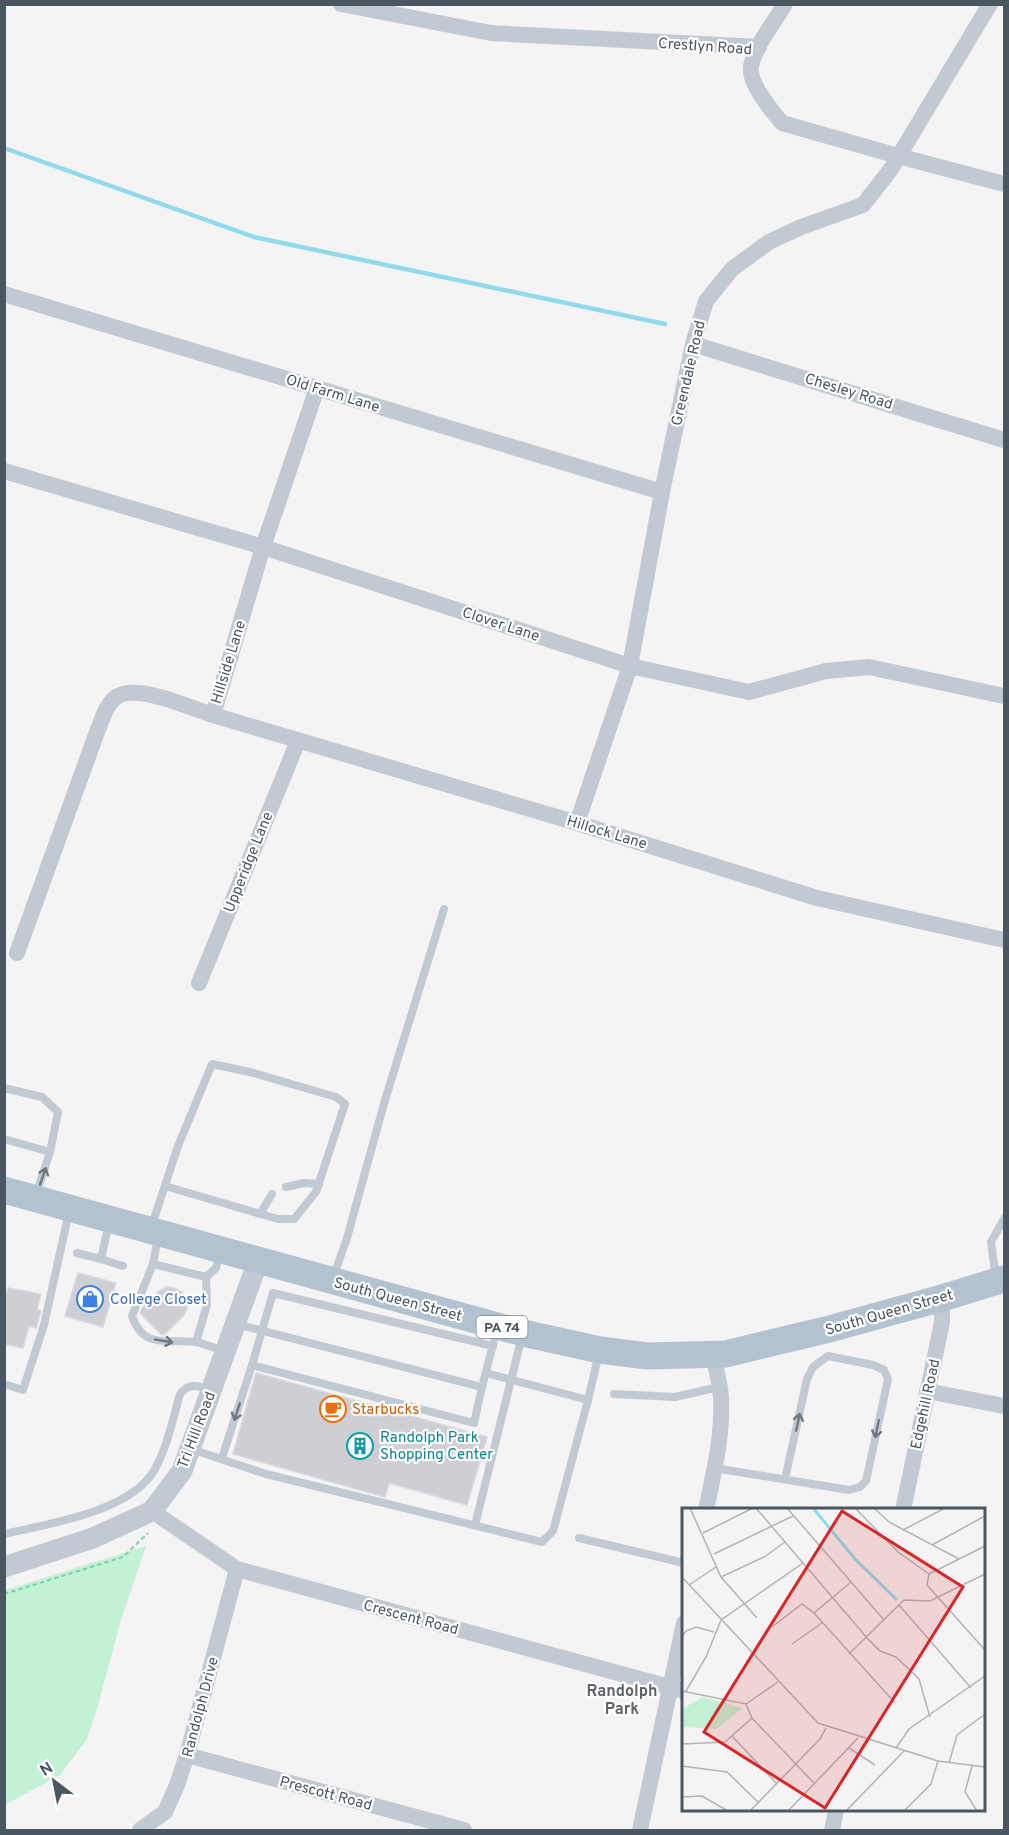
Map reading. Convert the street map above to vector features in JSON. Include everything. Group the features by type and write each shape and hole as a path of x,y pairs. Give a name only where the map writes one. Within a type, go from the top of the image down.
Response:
{"main road":[{"name":"South Queen Street","path":"4,1190 332,1281 504,1335 648,1356 725,1354 833,1329 1000,1280"}],"street":[{"name":"Crestlyn Road","path":"341,4 491,33 759,47 750,68 755,85 782,123 1005,184"},
{"path":"759,47 786,4"},
{"name":"Greendale Road","path":"577,823 630,666 662,492 693,344 706,301 732,268 769,242 801,227 863,205 891,169 990,4"},
{"name":"Old Farm Lane","path":"4,294 662,492"},
{"name":"Chesley Road","path":"693,344 1005,440"},
{"name":"Hillside Lane","path":"17,953 97,732 110,703 119,695 138,691 213,715 263,547 317,388"},
{"name":"Clover Lane","path":"4,471 263,547 630,666 748,692 826,671 869,667 1005,696"},
{"name":"Hillock Lane","path":"213,715 577,823 818,898 1005,940"},
{"name":"Upperidge Lane","path":"199,983 298,741"},
{"name":"Tri Hill Road","path":"4,1566 157,1515 182,1471 191,1449 258,1261"},
{"name":"Edgehill Road","path":"903,1508 942,1322 942,1298"},
{"path":"706,1508 720,1441 722,1416 713,1355"},
{"path":"927,1391 1005,1406"},
{"name":"Crescent Road","path":"157,1515 237,1569 677,1689"},
{"name":"Randolph Drive","path":"140,1830 165,1812 177,1785 237,1569"},
{"path":"640,1830 677,1689 682,1642"},
{"name":"Prescott Road","path":"187,1755 465,1830"},
{"path":"832,1830 836,1811"}],"lane":[{"path":"332,1281 347,1238 382,1110 444,909"},
{"path":"165,1186 278,1219 294,1219 316,1192 345,1104 336,1097 261,1075 212,1064 178,1146 165,1186 154,1232 153,1264 132,1316 136,1326 147,1338 169,1343 196,1342 226,1352"},
{"path":"4,1088 42,1097 58,1112 51,1152 35,1199"},
{"path":"4,1139 51,1152"},
{"path":"286,1187 304,1183 319,1184"},
{"path":"260,1214 272,1194"},
{"path":"4,1384 23,1390 44,1325 70,1209"},
{"path":"1000,1280 991,1242 1005,1219"},
{"path":"100,1259 110,1220"},
{"path":"206,1277 216,1268 221,1251"},
{"path":"77,1252 123,1266"},
{"path":"153,1264 206,1277"},
{"path":"196,1342 207,1305 206,1277"},
{"path":"222,1458 273,1293 504,1335"},
{"path":"236,1323 482,1387"},
{"path":"252,1365 474,1423 486,1373 504,1335"},
{"path":"475,1525 511,1380 504,1335"},
{"path":"191,1449 266,1474 542,1542 553,1531 600,1350"},
{"path":"714,1468 849,1490 860,1487 866,1481 888,1379 884,1370 873,1365 828,1356 813,1367 807,1379 785,1479"},
{"path":"486,1373 588,1400"},
{"path":"4,1534 71,1519 131,1495 154,1471 180,1394 185,1388 197,1385 212,1391"},
{"path":"614,1394 675,1397 719,1387"},
{"path":"579,1538 682,1563"}],"path":[{"path":"4,1594 123,1557 157,1515"}],"green space":[{"path":"146,1546 121,1620 87,1739 60,1775 5,1805 5,1590"}],"building":[{"name":"College Closet","path":"78,1273 116,1283 103,1327 65,1316"},
{"path":"166,1287 182,1292 187,1302 187,1309 164,1335 140,1313 159,1291"},
{"path":"8,1288 41,1294 37,1310 41,1311 36,1328 29,1326 23,1348 4,1344 4,1301"},
{"name":"Randolph Park Shopping Center","path":"256,1373 487,1437 467,1505 389,1483 385,1497 233,1454"}],"waterway":[{"path":"4,148 254,237 665,324"}],"place":[{"name":"College Closet","path":"90,1299"},
{"name":"Starbucks","path":"333,1409"},
{"name":"Randolph Park Shopping Center","path":"360,1446"}],"district":[{"name":"Randolph Park","path":"622,1699"}]}
